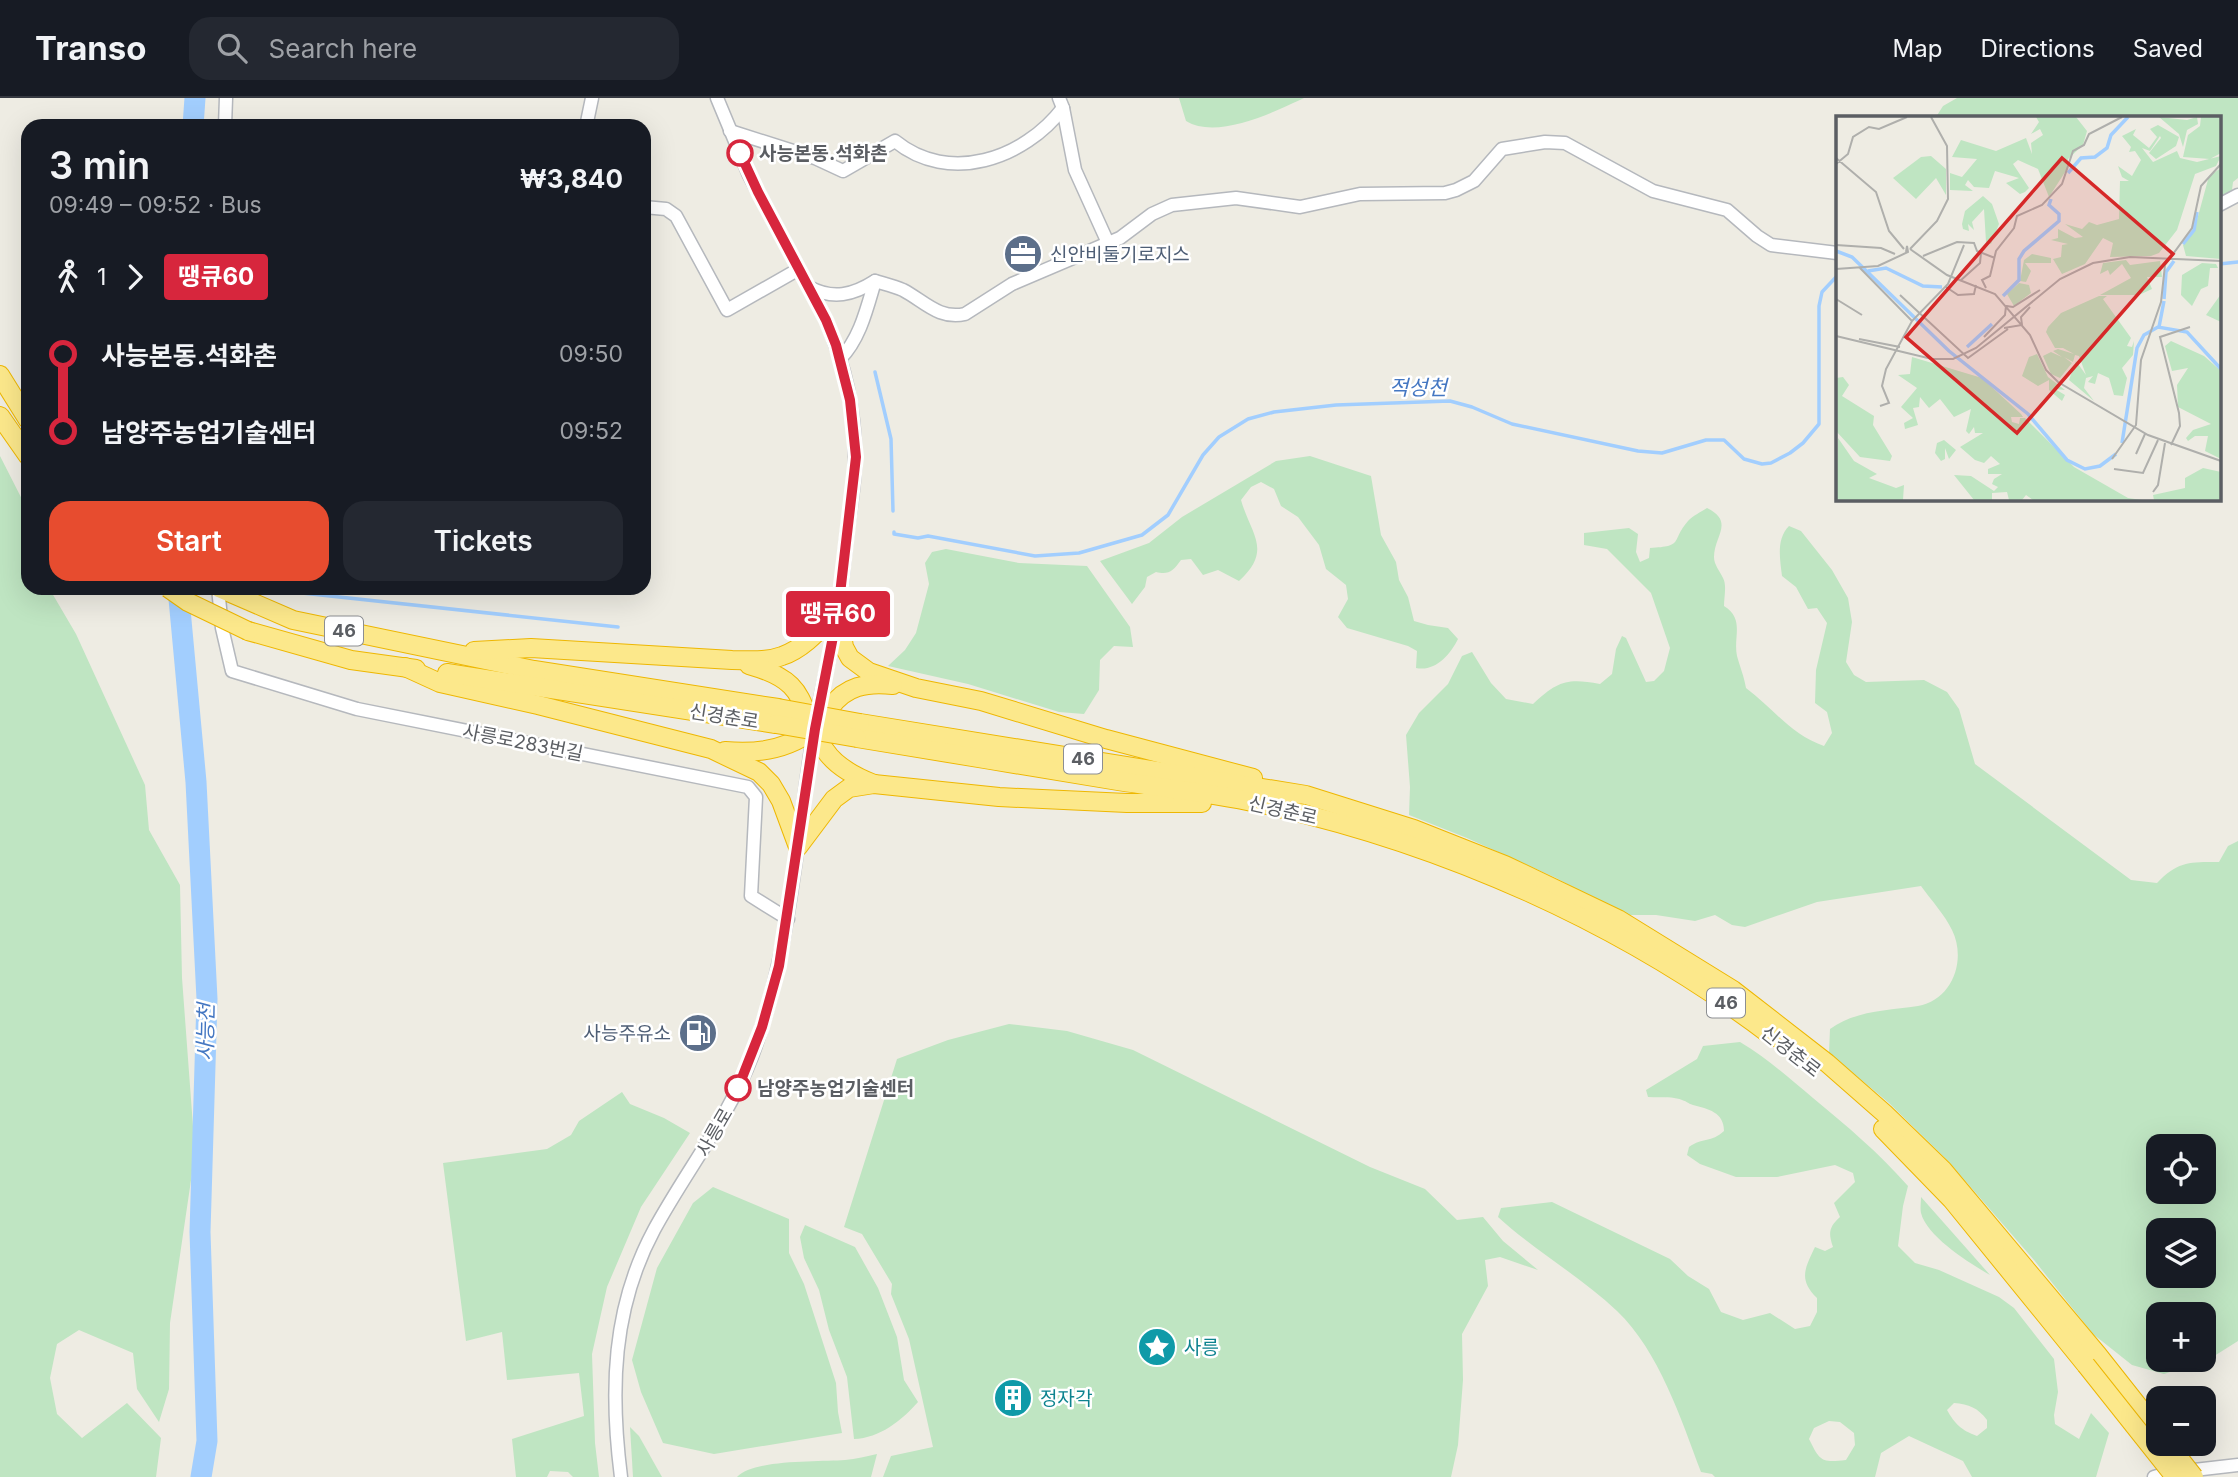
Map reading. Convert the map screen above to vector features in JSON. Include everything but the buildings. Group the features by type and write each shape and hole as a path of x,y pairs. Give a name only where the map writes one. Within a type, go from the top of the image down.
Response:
{"highway":[{"path":"0,375 21,409"},
{"path":"0,416 21,446"},
{"name":"신경춘로","path":"178,595 248,631 351,660 777,716"},
{"name":"신경춘로","path":"234,595 293,620 534,670 1258,803 1364,830 1462,863 1558,906 1678,971 1755,1023 1817,1070 1888,1133 1952,1200 2146,1418"},
{"path":"450,652 531,648 765,660 782,656 808,639 838,611"},
{"path":"838,611 844,647 850,658 869,672 916,688"},
{"path":"732,660 775,674 790,684 800,695 825,751 839,765 874,785"},
{"path":"405,667 440,683 711,749 751,753 769,751 815,729 839,696 849,690 876,683 916,688 981,701 1107,739 1227,769 1306,795"},
{"name":"신경춘로","path":"858,730 1306,795 1414,829 1505,865 1618,919 1733,990 1827,1063 1943,1171 2092,1360 2175,1477"},
{"path":"711,749 759,772 771,784 781,801 798,847"},
{"path":"798,847 834,799 849,788 874,785 999,797 1127,803 1258,803"},
{"path":"2177,1456 2194,1477"}],"street":[{"path":"225,119 226,98"},
{"path":"588,119 592,98"},
{"name":"사릉로","path":"621,1477 614,1372 628,1296 653,1232 713,1135 751,1058 771,996 788,919 815,729 838,611 856,457 850,400 840,359 826,320 749,175 717,98"},
{"path":"730,131 815,158 843,171 895,141 915,155 929,160 980,163 1033,138 1052,122 1061,103"},
{"path":"1061,103 1075,170 1108,243"},
{"path":"809,287 821,294 842,295 855,292 876,281 905,292 936,312 955,317 965,314 1030,275 1120,238 1161,209 1218,198 1251,199 1300,207 1353,194 1445,193 1474,181 1502,149 1545,142 1572,146 1625,177 1666,195 1727,210 1771,245 1836,253"},
{"path":"2220,204 2238,195"},
{"path":"651,208 666,209 676,216 727,310 799,269"},
{"path":"840,359 848,352 855,338 876,281"},
{"name":"사릉로283번길","path":"220,595 222,628 232,671 356,709 748,787 756,797 751,896 788,919"},
{"path":"2154,1477 2238,1465"}],"green space":[{"path":"1179,98 1304,98 1245,122 1213,127 1186,121"},
{"path":"1957,98 2238,98 2238,178 2233,182 2232,190 2220,197 2220,116 1937,116 1943,106"},
{"path":"0,456 21,497 21,595 53,595 76,634 145,785 149,830 180,885 182,978 195,1153 170,1323 169,1389 159,1422 137,1389 133,1353 79,1330 57,1344 50,1378 57,1414 82,1438 127,1403 161,1438 156,1477 0,1477"},
{"path":"1310,456 1371,476 1381,535 1396,562 1399,580 1408,597 1414,621 1448,628 1458,639 1451,651 1436,665 1416,668 1417,651 1347,628 1338,617 1348,599 1346,585 1326,569 1319,545 1298,517 1281,506 1274,489 1261,482 1251,487 1241,500 1254,533 1257,551 1249,570 1239,581 1218,570 1203,575 1191,559 1181,560 1170,571 1156,572 1147,577 1145,587 1132,604 1100,561 1149,543 1182,517 1276,461"},
{"path":"1707,508 1715,513 1722,524 1714,560 1724,581 1724,606 1736,623 1737,656 1746,688 1812,741 1824,746 1832,733 1827,712 1815,703 1816,670 1827,623 1817,608 1808,609 1796,587 1782,576 1781,543 1789,526 1801,531 1832,570 1848,598 1852,622 1846,662 1854,675 1866,682 1924,680 1947,692 1959,709 1975,764 2131,880 2157,883 2171,870 2185,864 2219,862 2228,846 2238,841 2238,1341 2216,1355 2216,1302 2146,1302 2146,1369 2132,1365 2093,1334 2034,1260 1948,1161 1889,1103 1829,1053 1830,1029 1840,1023 1861,1015 1930,1002 1948,987 1957,966 1956,942 1946,919 1921,886 1817,902 1745,927 1732,925 1715,915 1695,921 1656,915 1625,915 1556,878 1409,815 1406,735 1419,713 1448,684 1462,656 1472,652 1491,683 1506,699 1533,704 1549,690 1564,683 1579,681 1600,684 1612,674 1616,649 1622,636 1626,638 1646,682 1654,681 1664,671 1670,648 1651,593 1607,549 1584,545 1584,533 1629,528 1638,534 1636,552 1640,562 1649,558 1650,548 1673,544 1694,516"},
{"path":"946,549 1019,563 1087,566 1130,627 1133,647 1114,646 1100,660 1099,690 1084,714 1059,712 968,684 888,666 905,650 916,633 929,584 925,563 932,552"},
{"path":"1009,1024 1067,1031 1133,1050 1370,1167 1425,1189 1457,1220 1483,1217 1503,1241 1538,1270 1500,1257 1485,1260 1488,1286 1462,1334 1463,1380 1458,1445 1451,1477 883,1477 891,1456 933,1447 909,1339 891,1294 892,1284 862,1234 844,1227 897,1059 948,1040"},
{"path":"1740,1042 1750,1048 1838,1119 1908,1186 1898,1246 1915,1263 1939,1270 1999,1297 2014,1308 2054,1359 2058,1392 2055,1424 2079,1439 2091,1413 2109,1433 2096,1477 1972,1477 1963,1461 1909,1436 1881,1453 1875,1477 1715,1477 1701,1472 1667,1387 1632,1327 1603,1298 1498,1217 1501,1208 1552,1202 1670,1259 1688,1276 1709,1289 1721,1312 1743,1320 1770,1313 1795,1329 1810,1326 1817,1312 1817,1298 1807,1285 1806,1268 1815,1247 1825,1251 1833,1247 1830,1230 1840,1217 1834,1203 1855,1182 1853,1173 1835,1165 1777,1177 1736,1177 1700,1164 1687,1155 1689,1147 1724,1131 1721,1119 1709,1110 1678,1099 1648,1097 1646,1090 1697,1059 1703,1046","holes":["1954,1403 1980,1412 1987,1420 1987,1428 1977,1436 1963,1429 1947,1410","1829,1421 1840,1422 1854,1433 1855,1445 1846,1460 1822,1459 1809,1439 1814,1428"]},
{"path":"622,1092 630,1104 664,1118 690,1133 641,1207 607,1287 592,1354 599,1477 573,1477 568,1472 550,1471 547,1477 516,1477 512,1439 584,1416 579,1373 507,1380 502,1332 466,1341 443,1163 547,1149 571,1135 579,1121"},
{"path":"713,1187 789,1219 789,1253 804,1284 836,1383 842,1433 714,1454 663,1443 641,1392 632,1360 657,1268 693,1203"},
{"path":"1921,1197 1990,1275 1951,1249 1932,1231 1921,1213"},
{"path":"805,1225 855,1247 878,1288 897,1337 904,1380 918,1402 897,1422 864,1438 854,1439 847,1377 829,1330 819,1290 804,1258 800,1237"},
{"path":"630,1427 639,1436 662,1477 633,1477"},
{"path":"877,1454 871,1477 737,1477 745,1471 772,1464 845,1460"}],"waterway":[{"name":"사능천","path":"194,119 195,98"},
{"name":"적성천","path":"2220,264 2238,262"},
{"name":"적성천","path":"894,532 1035,556 1079,553 1142,535 1168,515 1203,455 1219,437 1248,419 1274,412 1336,405 1450,401 1512,424 1638,451 1662,453 1706,440 1724,440 1744,459 1762,464 1771,463 1803,443 1819,424 1819,306 1822,292 1836,277"},
{"name":"적성천","path":"875,372 891,439 893,511"},
{"name":"사능천","path":"179,595 196,782 207,999 200,1232 207,1441 201,1477"},
{"path":"321,595 618,627"}],"bus line":[{"name":"땡큐60","path":"738,1088 762,1027 779,966 788,919 815,729 838,611 856,457 850,400 836,345 826,320 740,153"}],"place":[{"name":"사능본동.석화촌","path":"740,153"},
{"name":"신안비둘기로지스","path":"1023,254"},
{"name":"사능주유소","path":"698,1033"},
{"name":"남양주농업기술센터","path":"738,1088"},
{"name":"사릉","path":"1157,1347"},
{"name":"정자각","path":"1013,1398"}]}
